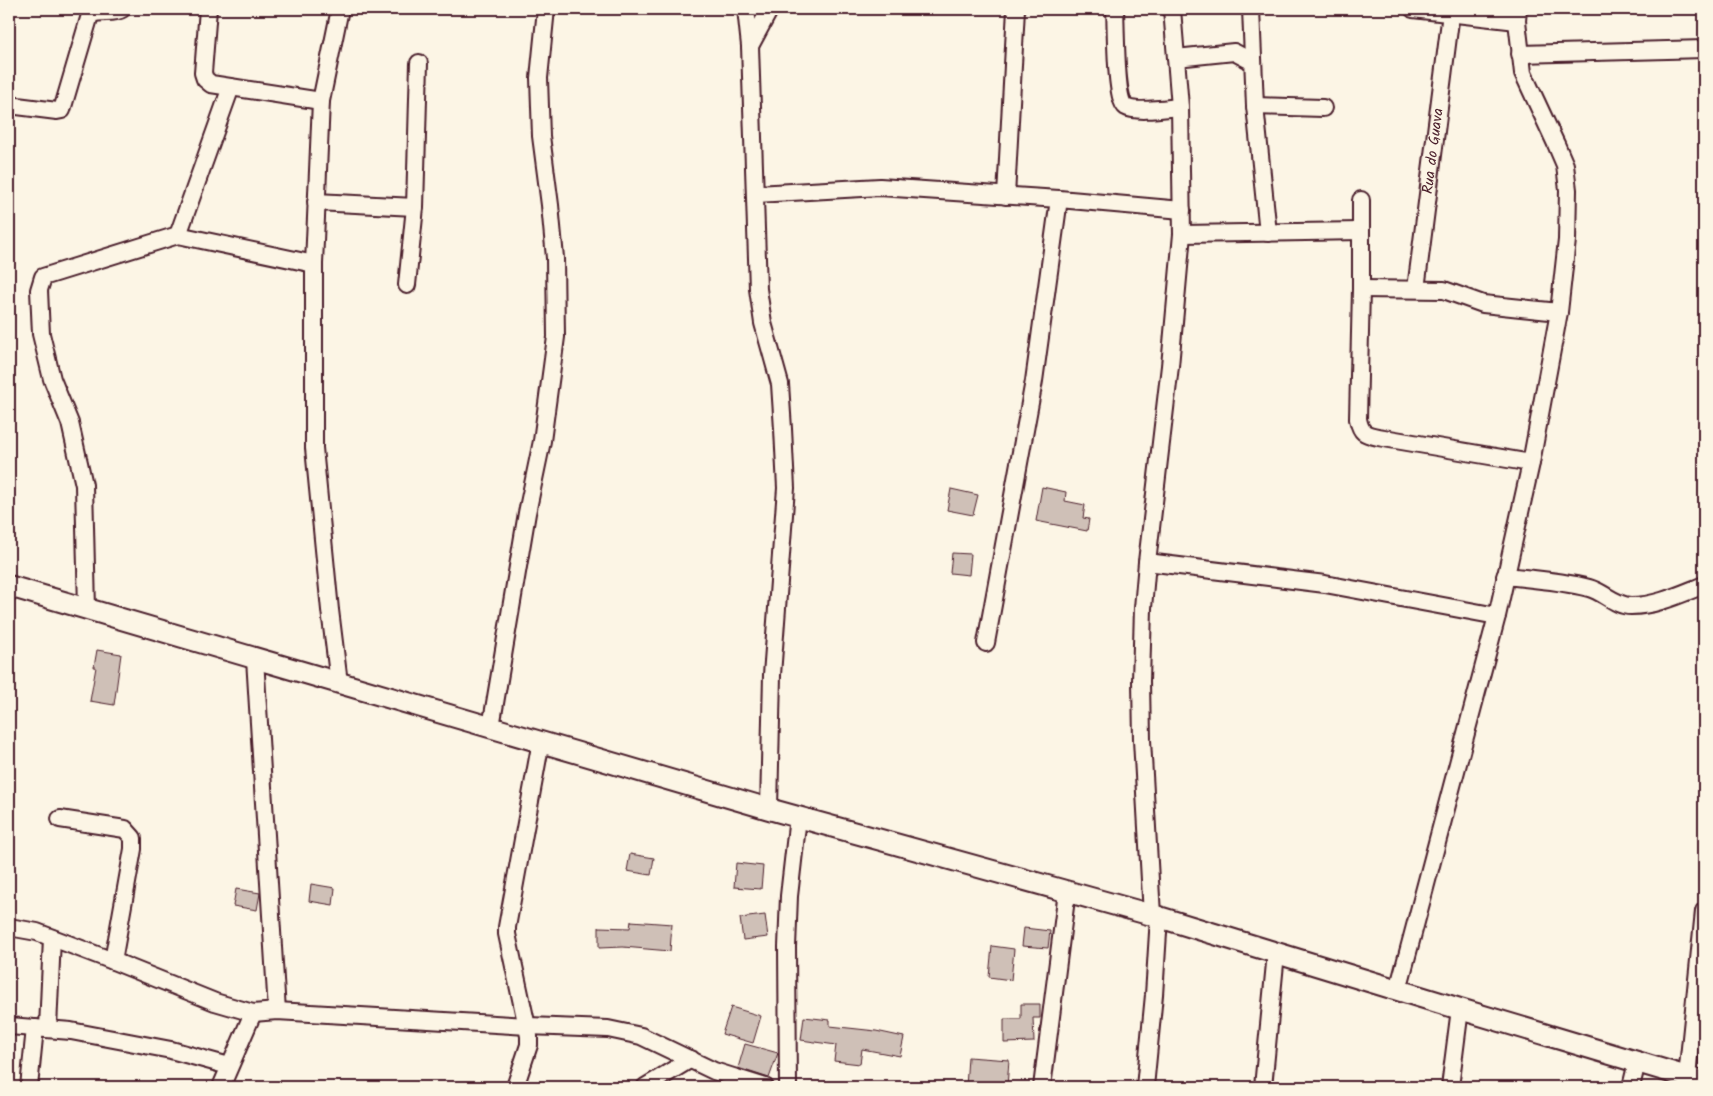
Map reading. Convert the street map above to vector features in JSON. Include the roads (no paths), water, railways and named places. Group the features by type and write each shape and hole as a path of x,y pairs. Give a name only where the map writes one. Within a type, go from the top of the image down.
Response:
{"street":[{"path":"9,105 56,111 62,110 90,15 94,13 117,12 122,9"},
{"path":"208,9 202,73 205,80 211,84 321,101"},
{"path":"339,683 314,448 314,264 321,101 340,9"},
{"path":"491,727 527,513 542,441 556,337 555,258 541,136 539,78 546,9"},
{"path":"746,9 750,46 758,289 763,323 780,384 786,488 772,675 769,809"},
{"path":"750,46 770,9"},
{"path":"1006,196 1016,9"},
{"path":"1115,9 1118,88 1121,101 1126,107 1135,109 1180,107"},
{"path":"1145,1087 1154,995 1155,916 1142,740 1143,608 1170,366 1182,234 1180,107 1172,9"},
{"path":"1251,9 1255,106 1268,232"},
{"path":"1398,990 1497,616 1531,463 1559,312 1567,240 1568,190 1564,165 1556,144 1523,73 1517,15 1451,13 1413,9"},
{"name":"Rua do Guava","path":"1416,289 1451,13"},
{"path":"1234,52 1252,32"},
{"path":"1520,54 1704,49"},
{"path":"1176,58 1234,52 1253,62"},
{"path":"407,285 415,207 419,63"},
{"path":"178,235 231,87"},
{"path":"1255,106 1323,108"},
{"path":"755,194 880,187 1059,199 1182,210"},
{"path":"986,643 1034,381 1059,199"},
{"path":"1361,200 1358,419 1360,429 1364,433 1378,438 1531,463"},
{"path":"316,202 415,207"},
{"path":"1182,234 1361,231"},
{"path":"87,610 84,484 70,423 52,379 41,334 39,290 43,277 178,235 314,264"},
{"path":"1361,289 1444,290 1483,304 1559,312"},
{"path":"1147,562 1325,584 1497,616"},
{"path":"1505,576 1577,585 1591,589 1617,603 1629,606 1656,602 1704,585"},
{"path":"9,586 769,809 1155,916 1695,1080 1704,912"},
{"path":"255,659 278,1011"},
{"path":"515,1087 529,1045 528,1026 507,934 507,926 541,741"},
{"path":"788,1087 787,947 789,904 798,817"},
{"path":"60,819 125,829 133,838 133,850 113,961"},
{"path":"1042,1087 1067,891"},
{"path":"9,927 37,932 215,1002 253,1013 278,1011 528,1026 608,1028 641,1036 714,1071 765,1087"},
{"path":"29,1087 42,1028 52,938"},
{"path":"1263,1087 1276,953"},
{"path":"1450,1087 1460,1009"},
{"path":"221,1087 253,1013"},
{"path":"9,1026 42,1028 171,1050 229,1066"},
{"path":"645,1087 691,1059"},
{"path":"1631,1087 1637,1062"}]}
